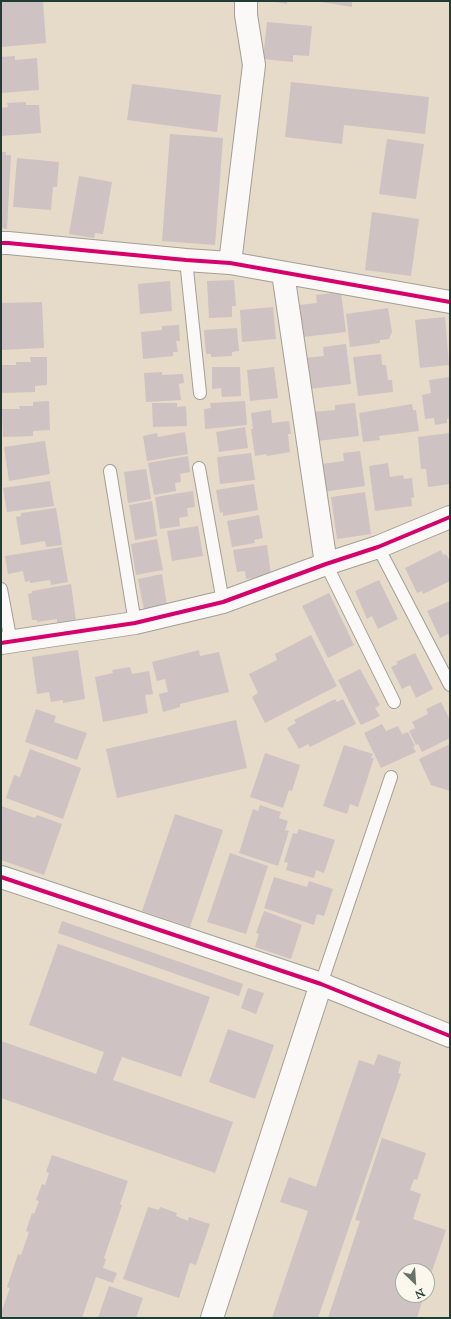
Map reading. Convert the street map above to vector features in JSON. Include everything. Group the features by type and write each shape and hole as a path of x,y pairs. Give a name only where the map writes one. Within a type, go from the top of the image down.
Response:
{"street":[{"path":"230,263 254,65 246,15 246,1"},
{"path":"1,243 230,263 450,302"},
{"path":"283,273 326,564"},
{"path":"6,642 135,623 223,602 326,564 378,547 450,517"},
{"path":"1,877 322,984 450,1036"},
{"path":"212,1318 322,984"}],"lane":[{"path":"186,260 200,393"},
{"path":"199,468 223,602"},
{"path":"110,471 135,623"},
{"path":"378,547 450,685"},
{"path":"326,564 394,702"},
{"path":"1,589 6,642"},
{"path":"322,984 391,777"}],"building":[{"path":"1,1 43,1 46,43 1,47"},
{"path":"287,1 287,4 275,2"},
{"path":"315,1 352,1 352,7"},
{"path":"267,22 312,26 309,56 293,55 293,62 263,59"},
{"path":"15,56 15,60 37,58 39,90 1,93 1,57"},
{"path":"291,82 429,97 425,134 344,125 342,144 285,137"},
{"path":"132,84 221,95 217,132 127,120"},
{"path":"26,102 26,105 39,105 41,133 1,136 1,108 8,107 7,103"},
{"path":"170,134 223,138 215,245 162,241"},
{"path":"387,139 424,144 416,199 379,194"},
{"path":"1,152 6,152 6,155 11,155 7,229 1,228"},
{"path":"17,158 59,162 57,187 53,187 51,210 13,207"},
{"path":"79,176 112,182 103,234 95,233 94,238 69,234"},
{"path":"372,212 419,219 411,276 365,270"},
{"path":"234,280 236,306 232,306 232,317 209,318 207,281"},
{"path":"170,281 172,311 140,314 138,284"},
{"path":"341,292 346,332 303,337 299,305 317,303 316,295"},
{"path":"42,302 44,348 1,350 1,303"},
{"path":"273,307 276,339 242,342 240,310"},
{"path":"388,308 392,332 389,339 380,340 380,343 350,347 346,314"},
{"path":"445,317 449,365 420,368 415,320"},
{"path":"179,325 180,341 176,341 178,352 173,352 173,356 143,359 141,332 162,330 162,326"},
{"path":"237,328 239,351 232,352 232,356 211,357 211,354 206,354 204,330"},
{"path":"346,344 351,384 309,389 305,358 324,356 323,347"},
{"path":"381,354 382,365 386,365 388,380 392,380 393,392 358,396 353,357"},
{"path":"30,357 47,357 47,385 35,386 35,392 1,393 1,365 16,365 16,362 31,362"},
{"path":"212,367 240,367 241,396 222,397 221,388 212,389"},
{"path":"274,367 278,398 250,401 247,370"},
{"path":"162,372 162,375 183,374 184,383 179,384 181,400 146,402 144,373"},
{"path":"450,377 450,419 447,419 447,423 435,425 434,418 425,419 422,395 431,393 429,380"},
{"path":"49,401 50,430 33,431 33,436 3,437 2,409 20,409 19,406 33,406 33,402"},
{"path":"245,401 247,425 205,429 204,409 211,408 210,403"},
{"path":"152,403 177,403 177,407 186,406 187,426 153,427"},
{"path":"355,403 359,436 317,441 313,412 335,410 335,405"},
{"path":"412,404 413,410 416,410 419,431 379,436 380,440 363,442 359,413"},
{"path":"271,410 272,423 289,421 291,434 288,434 290,452 267,456 266,454 255,456 251,429 253,429 251,413"},
{"path":"245,427 248,448 219,452 216,432"},
{"path":"185,432 188,454 147,461 143,436 157,433 158,437"},
{"path":"450,433 450,484 428,487 426,469 421,469 418,437"},
{"path":"45,441 50,474 9,481 4,447"},
{"path":"360,451 365,486 322,492 322,464 344,461 343,453"},
{"path":"251,453 255,480 220,484 217,457"},
{"path":"188,456 190,472 180,474 181,482 175,483 176,491 154,495 148,463"},
{"path":"388,463 390,477 403,475 404,479 412,478 414,497 411,498 412,506 375,511 369,466"},
{"path":"146,469 151,499 128,503 124,472"},
{"path":"50,481 54,506 7,512 3,488"},
{"path":"254,484 258,510 223,516 223,512 220,513 216,490"},
{"path":"193,491 195,507 187,508 188,516 179,518 180,526 160,529 155,497"},
{"path":"365,492 371,534 337,539 331,497"},
{"path":"152,501 157,536 135,540 129,505"},
{"path":"56,508 62,545 46,547 45,541 21,545 16,517 21,516 21,513"},
{"path":"259,515 263,538 254,540 255,543 232,547 227,521"},
{"path":"198,526 203,556 172,561 167,531"},
{"path":"157,539 163,570 136,575 131,544"},
{"path":"267,545 271,575 246,579 245,571 237,572 233,550"},
{"path":"62,547 68,582 51,585 50,580 30,583 30,581 25,582 23,571 8,574 5,556"},
{"path":"441,550 443,555 446,554 450,561 450,581 423,594 422,591 417,593 405,568"},
{"path":"162,574 167,606 144,610 138,579"},
{"path":"379,580 398,619 378,629 372,616 367,619 355,591"},
{"path":"71,584 76,621 57,624 57,619 37,622 37,620 32,620 28,594 32,593 32,591"},
{"path":"329,593 354,645 328,658 302,606"},
{"path":"450,601 450,638 448,634 440,638 427,611"},
{"path":"311,635 337,686 265,723 252,697 258,693 249,674 277,660 275,654"},
{"path":"78,650 85,699 63,703 63,700 51,702 49,692 37,694 32,657"},
{"path":"199,650 200,656 219,652 229,692 180,704 180,707 163,712 159,694 168,692 165,679 157,681 152,662"},
{"path":"415,653 433,689 416,698 410,685 402,689 391,667 398,664 396,662"},
{"path":"130,667 132,674 149,671 153,694 145,695 148,713 103,722 95,677 113,673 112,670"},
{"path":"360,669 380,705 375,708 380,716 361,725 338,680"},
{"path":"335,699 337,702 343,699 356,724 310,747 308,744 299,749 287,728 296,723 294,720"},
{"path":"441,702 450,720 450,738 422,752 418,744 416,745 409,731 415,728 412,722 428,714 426,709"},
{"path":"36,709 56,716 54,722 87,733 77,760 25,742"},
{"path":"236,720 247,768 117,798 106,749"},
{"path":"382,724 386,731 398,726 402,734 408,732 415,746 413,747 416,752 381,768 364,733"},
{"path":"450,744 450,791 431,785 419,759"},
{"path":"344,745 373,754 371,758 374,758 358,807 350,804 347,814 323,806"},
{"path":"30,749 81,768 63,819 6,798 14,775 20,777"},
{"path":"265,753 300,765 292,791 289,790 283,808 250,797"},
{"path":"260,805 281,812 279,818 288,821 285,830 289,831 278,866 239,853 253,809 258,811"},
{"path":"1,806 35,818 37,815 62,824 44,875 1,860"},
{"path":"175,814 223,830 190,927 142,911"},
{"path":"299,829 335,840 324,873 316,870 314,878 286,870 288,863 284,862 293,833 297,834"},
{"path":"230,853 268,866 246,934 207,922"},
{"path":"274,877 307,887 309,881 333,889 324,916 317,914 314,925 264,908"},
{"path":"264,911 302,925 291,959 255,947 259,934 256,933"},
{"path":"62,921 243,984 239,996 58,933"},
{"path":"58,944 210,997 181,1077 122,1057 113,1080 233,1122 215,1173 1,1098 1,1041 96,1074 104,1052 29,1025"},
{"path":"248,988 264,993 256,1014 241,1008"},
{"path":"228,1029 274,1045 255,1099 209,1082"},
{"path":"378,1054 401,1062 398,1073 401,1074 318,1318 272,1318 308,1211 280,1202 289,1177 316,1187 359,1060 374,1065"},
{"path":"382,1138 426,1153 417,1180 414,1179 410,1190 421,1194 413,1219 446,1230 435,1263 395,1263 395,1303 422,1303 417,1318 328,1318 360,1221 355,1220"},
{"path":"52,1155 128,1181 120,1204 122,1205 104,1258 106,1259 103,1268 117,1273 113,1283 96,1277 82,1318 1,1318 1,1313 10,1288 7,1287 18,1254 21,1255 29,1232 26,1231 32,1213 34,1214 39,1201 36,1200 42,1184 45,1185 49,1173 46,1172"},
{"path":"148,1207 159,1210 160,1207 177,1213 176,1216 188,1221 189,1217 210,1224 196,1265 190,1263 179,1298 123,1279"},
{"path":"109,1286 143,1298 136,1318 98,1318"}],"cycle path":[{"path":"1,243 230,263 450,302"},
{"path":"1,643 135,623 223,602 326,564 378,547 450,517"},
{"path":"1,877 321,984 450,1036"}]}
